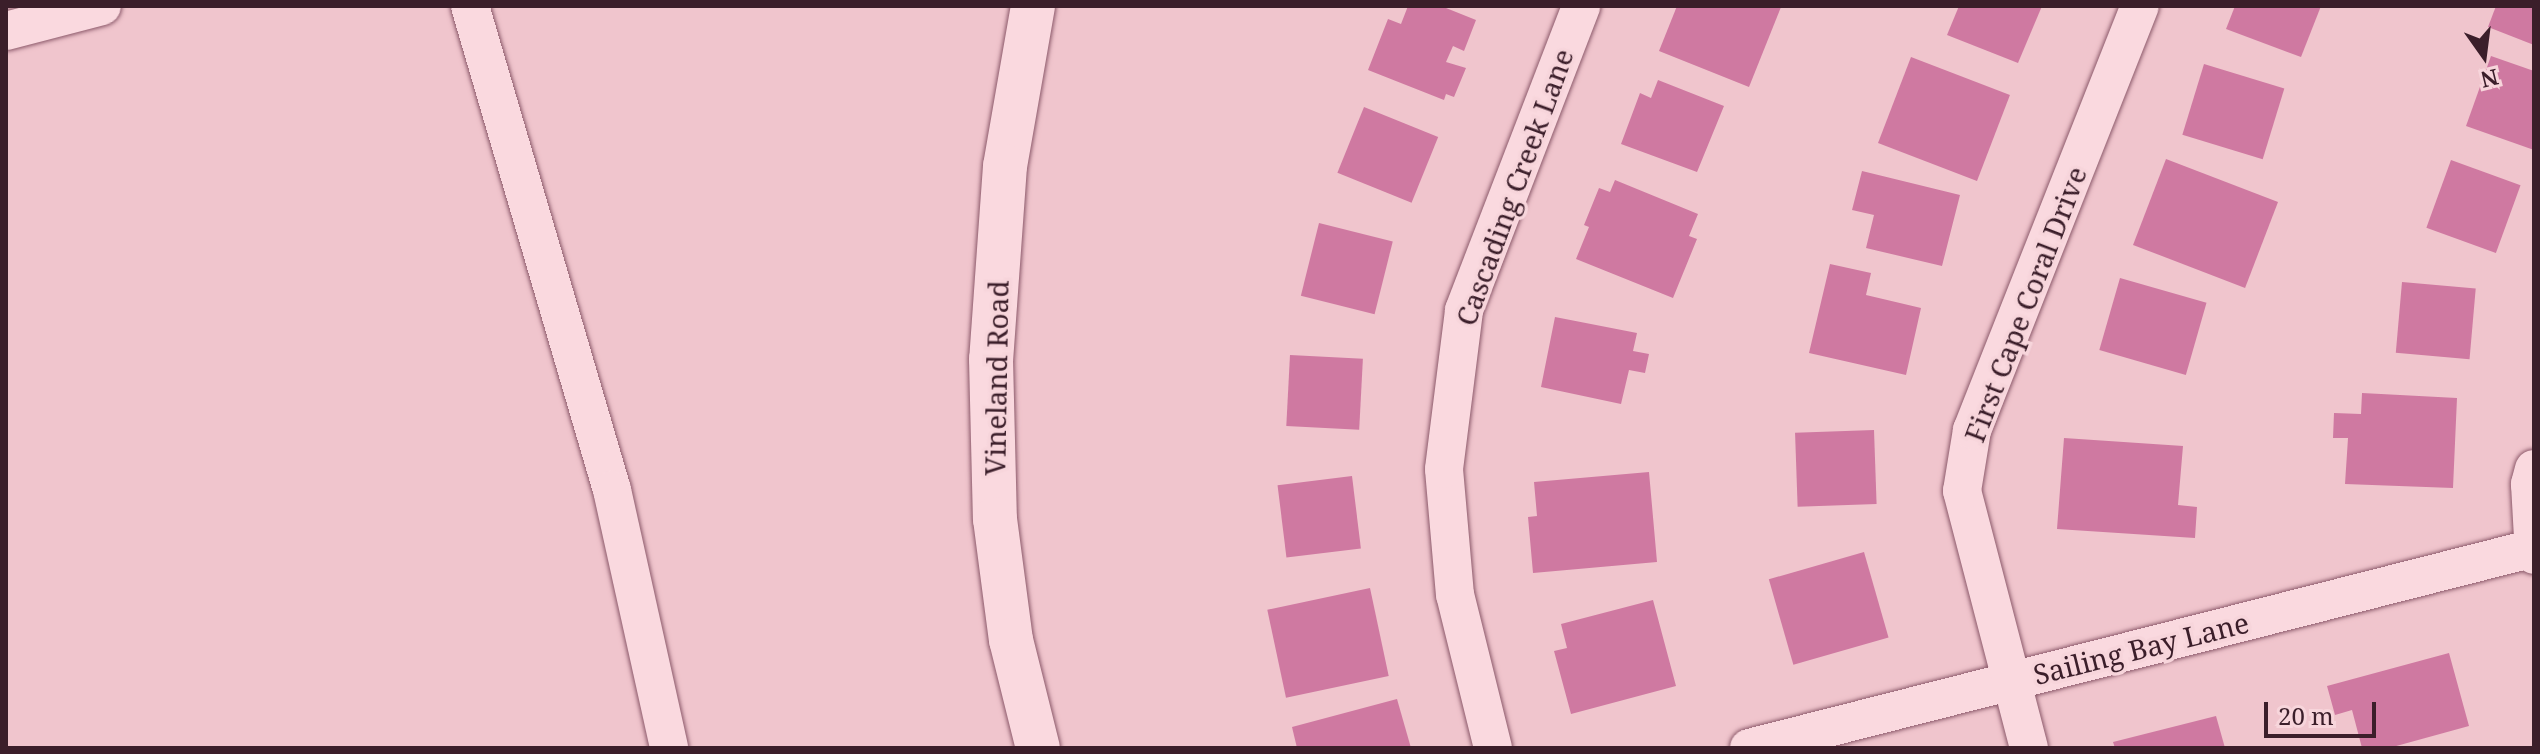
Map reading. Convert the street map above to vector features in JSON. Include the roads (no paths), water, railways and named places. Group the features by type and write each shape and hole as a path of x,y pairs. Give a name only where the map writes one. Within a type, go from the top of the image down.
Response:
{"main road":[{"name":"Vineland Road","path":"1033,6 1005,166 991,359 995,519 1011,640 1038,748"}],"street":[{"path":"6,31 102,6"},
{"path":"470,6 612,490 669,748"},
{"name":"Cascading Creek Lane","path":"1493,748 1455,595 1444,469 1464,310 1581,6"},
{"name":"First Cape Coral Drive","path":"2029,748 1962,491 1972,430 2140,6"},
{"path":"2534,469 2530,484 2534,555"},
{"name":"Sailing Bay Lane","path":"1749,748 2534,548"}]}
